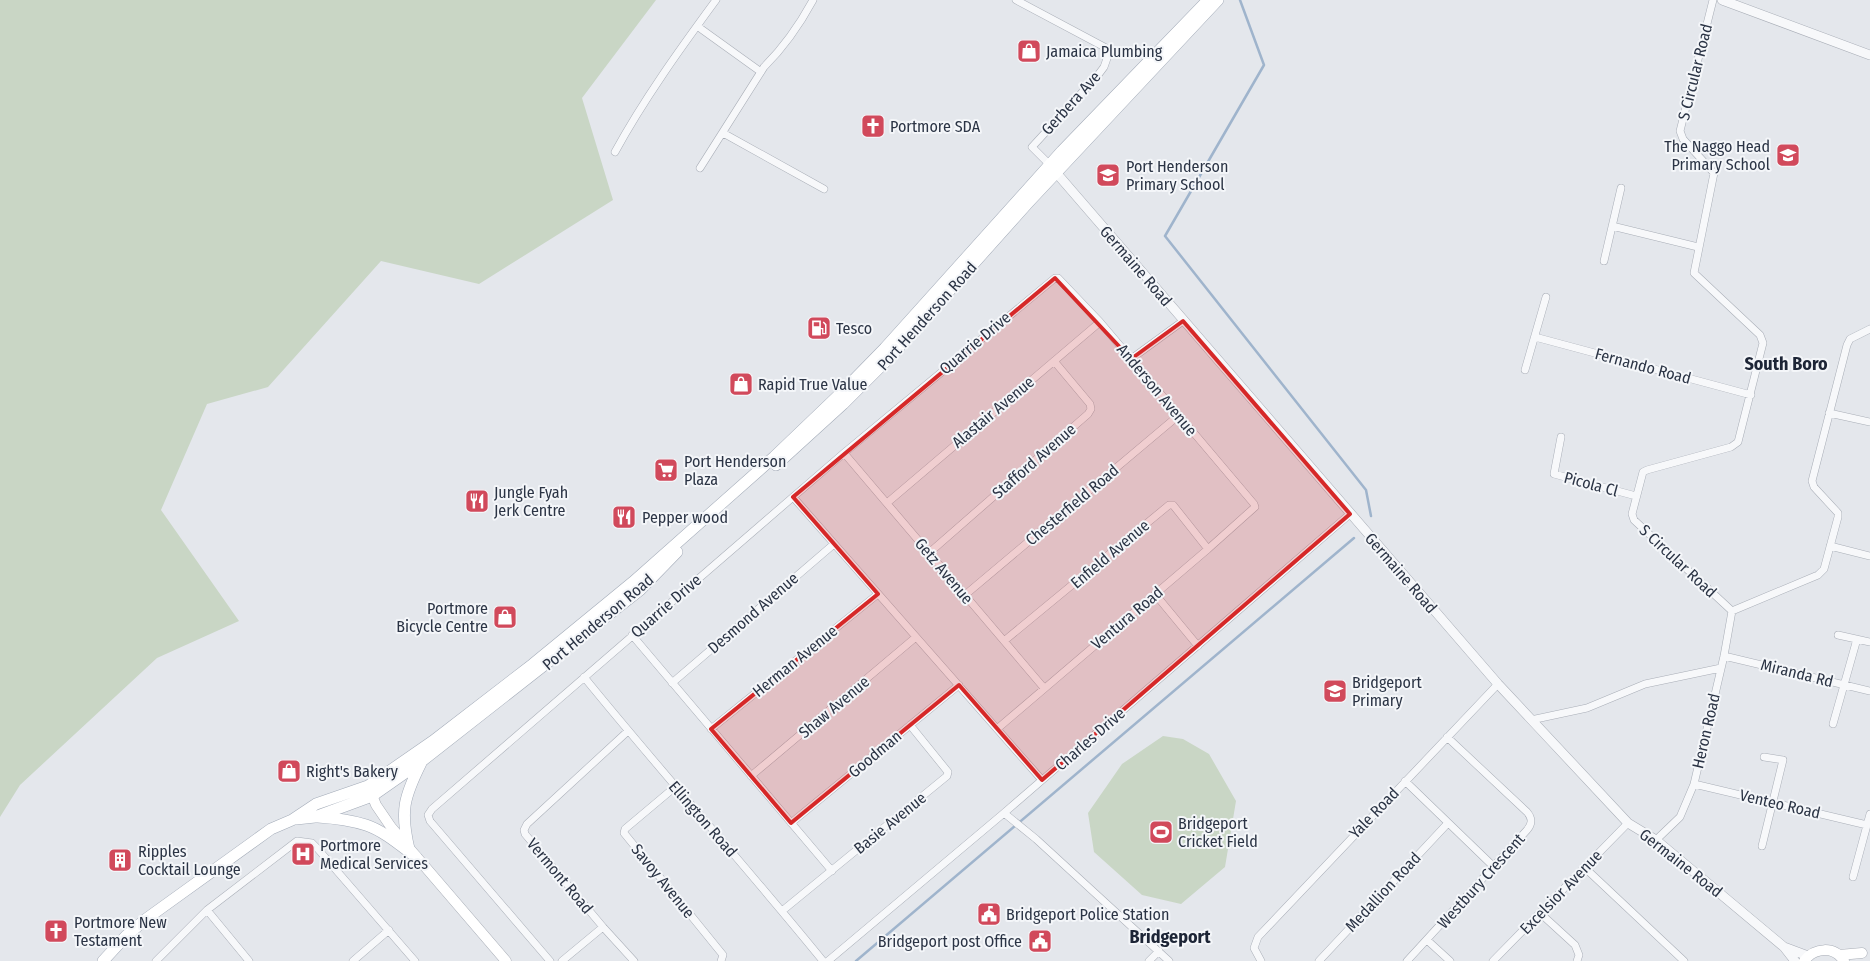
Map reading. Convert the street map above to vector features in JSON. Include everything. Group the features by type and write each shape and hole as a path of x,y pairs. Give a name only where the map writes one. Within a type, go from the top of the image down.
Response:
{"main road":[{"name":"Port Henderson Road","path":"103,961 126,936 146,919 271,829 292,820 316,804 370,791 433,740 533,664 633,582 774,457 885,348 1053,170 1208,0"},
{"name":"Port Henderson Road","path":"292,820 315,817 370,791 422,761 640,590 687,542 844,404 892,355 1026,206 1053,170 1218,0"},
{"path":"413,853 404,828 404,810 409,787 422,761"},
{"path":"370,791 391,827 506,961"},
{"path":"315,817 337,819 367,826 413,853"},
{"path":"1806,958 1820,950 1827,950 1842,958 1866,950"},
{"path":"1853,961 1866,950"}],"street":[{"path":"615,152 628,128 716,0"},
{"path":"700,168 761,72 813,0"},
{"name":"Gerbera Ave","path":"1016,0 1110,50 1104,67 1098,75 1032,147 1053,170"},
{"name":"S Circular Road","path":"1712,0 1680,131 1682,140 1714,173 1694,273 1762,338 1763,343 1738,442 1735,445 1643,472 1632,514 1634,520 1732,611"},
{"path":"1722,0 1870,55"},
{"path":"697,26 761,72"},
{"path":"723,133 824,190"},
{"name":"Germaine Road","path":"1053,170 1531,720 1628,823 1656,840 1784,947 1795,961"},
{"path":"1604,261 1620,188"},
{"path":"1612,226 1698,246"},
{"name":"Anderson Avenue","path":"1055,278 1058,278 1100,322 1255,507"},
{"name":"Quarrie Drive","path":"550,961 430,821 428,815 432,809 844,453 1055,278"},
{"path":"1525,370 1546,298"},
{"path":"1131,359 1183,321"},
{"name":"Alastair Avenue","path":"887,503 1100,322"},
{"path":"1732,611 1822,573 1838,513 1814,487 1812,481 1850,339 1870,329"},
{"name":"Fernando Road","path":"1535,337 1751,395"},
{"name":"Stafford Avenue","path":"929,553 1088,414 1091,409 1090,404 1054,361"},
{"path":"1829,414 1870,422"},
{"name":"Chesterfield Road","path":"965,595 1179,415"},
{"name":"Picola Cl","path":"1561,437 1554,474 1636,496"},
{"name":"Getz Avenue","path":"844,453 1044,688"},
{"path":"793,497 1042,780"},
{"name":"Enfield Avenue","path":"1004,641 1169,505 1173,505 1208,549"},
{"name":"Ventura Road","path":"997,729 1255,507"},
{"name":"Charles Drive","path":"828,961 1004,813 1350,514"},
{"name":"Desmond Avenue","path":"672,683 834,544"},
{"path":"1830,546 1870,556"},
{"name":"Herman Avenue","path":"711,729 878,594"},
{"path":"1155,594 1198,646"},
{"name":"Heron Road","path":"1656,840 1680,816 1694,784 1724,656 1732,611"},
{"path":"632,635 832,871"},
{"path":"1838,635 1870,642"},
{"name":"Shaw Avenue","path":"752,776 916,637"},
{"path":"1834,724 1857,639"},
{"name":"Miranda Rd","path":"1724,656 1870,691"},
{"path":"1531,720 1587,708 1645,684 1721,668"},
{"name":"Ellington Road","path":"584,677 823,961"},
{"name":"Yale Road","path":"1261,961 1254,945 1258,937 1498,684"},
{"name":"Goodman","path":"791,823 958,685"},
{"name":"Basie Avenue","path":"782,911 948,774 910,725"},
{"name":"Vermont Road","path":"628,731 527,824 524,830 525,834 603,927 634,961"},
{"name":"Westbury Crescent","path":"1407,961 1530,826 1531,816 1447,737"},
{"path":"1762,846 1783,760 1764,756"},
{"path":"1405,781 1493,866"},
{"name":"Venteo Road","path":"1694,784 1867,825"},
{"name":"Savoy Avenue","path":"675,787 625,829 624,833 723,955 721,961"},
{"path":"1004,813 1169,961"},
{"path":"1853,877 1870,814"},
{"name":"Medallion Road","path":"1319,961 1448,823"},
{"name":"Excelsior Avenue","path":"1493,961 1628,823"},
{"path":"156,961 207,910 293,842 305,841 312,843 317,848 415,961"},
{"path":"1584,867 1684,961"},
{"path":"207,910 249,961"},
{"path":"1540,913 1575,945 1579,955 1577,961"},
{"path":"562,961 603,927"},
{"path":"353,961 389,930"},
{"path":"1428,940 1450,961"},
{"name":"Germaine Road","path":"1784,947 1806,958"},
{"path":"1149,961 1159,951"}],"highlighted area":[{"path":"1055,278 1131,359 1183,321 1350,514 1042,780 959,685 791,823 711,729 878,594 793,497"}],"green space":[{"path":"0,0 656,0 582,98 613,200 479,284 381,261 268,387 207,404 161,510 239,621 157,658 20,785 0,817"},
{"name":"Bridgeport Cricket Field","path":"1163,736 1183,739 1209,754 1236,801 1225,867 1181,904 1142,895 1094,852 1088,813 1122,764"}],"waterway":[{"path":"1240,0 1264,65 1165,236 1366,490 1371,516"},
{"path":"856,961 1354,538"}],"place":[{"name":"Jamaica Plumbing","path":"1029,51"},
{"name":"Portmore SDA","path":"873,126"},
{"name":"The Naggo Head Primary School","path":"1788,155"},
{"name":"Port Henderson Primary School","path":"1108,175"},
{"name":"Tesco","path":"819,328"},
{"name":"Rapid True Value","path":"741,384"},
{"name":"Port Henderson Plaza","path":"666,470"},
{"name":"Jungle Fyah Jerk Centre","path":"477,501"},
{"name":"Pepper wood","path":"624,517"},
{"name":"Portmore Bicycle Centre","path":"505,617"},
{"name":"Bridgeport Primary","path":"1335,691"},
{"name":"Right's Bakery","path":"289,771"},
{"name":"Bridgeport Cricket Field","path":"1161,832"},
{"name":"Portmore Medical Services","path":"303,854"},
{"name":"Ripples Cocktail Lounge","path":"120,860"},
{"name":"Bridgeport Police Station","path":"989,914"},
{"name":"Portmore New Testament","path":"56,931"},
{"name":"Bridgeport post Office","path":"1040,941"}],"district":[{"name":"South Boro","path":"1786,364"},
{"name":"Bridgeport","path":"1170,937"}]}
